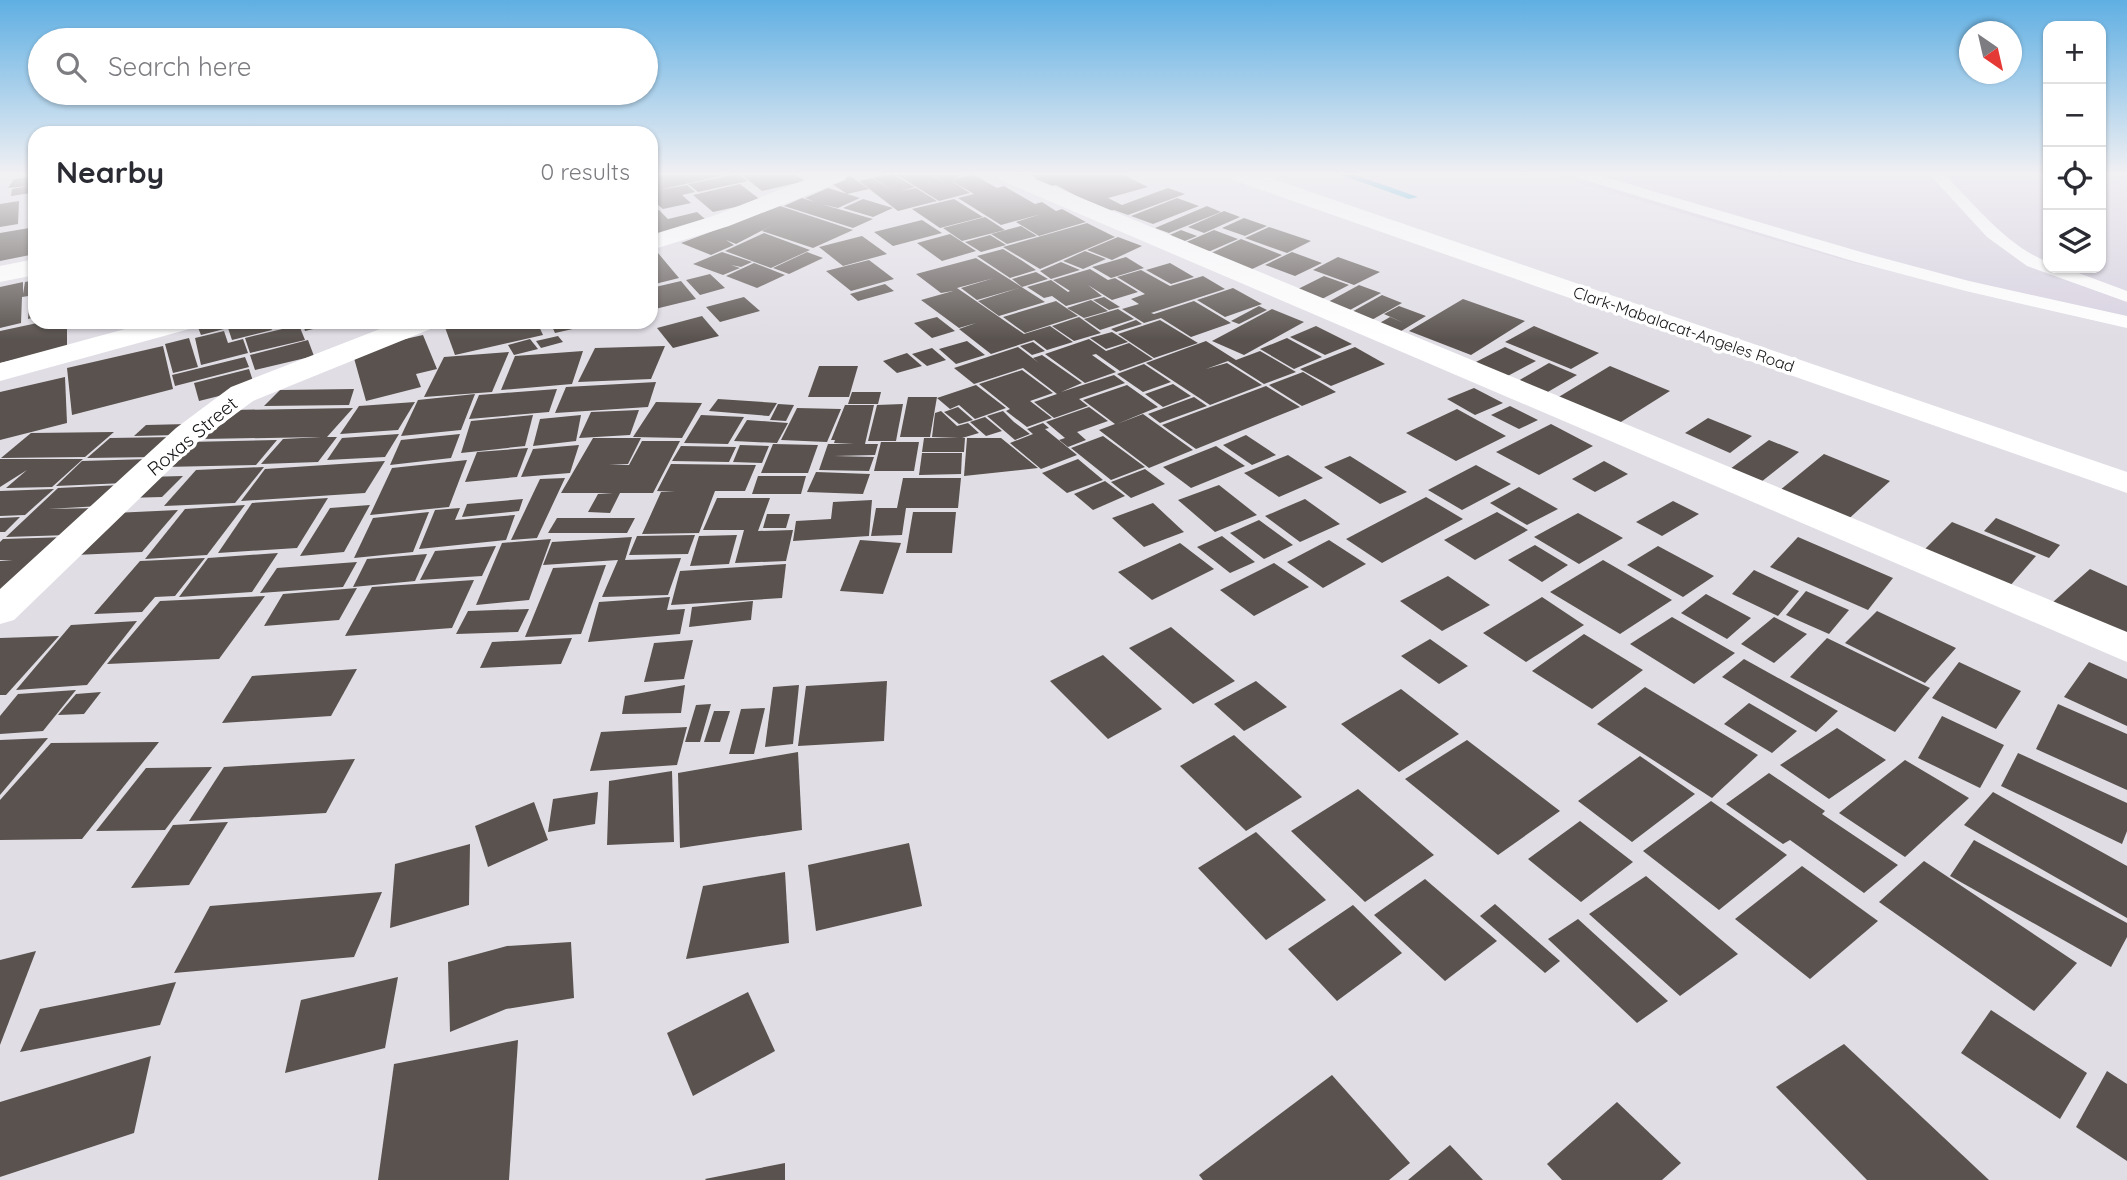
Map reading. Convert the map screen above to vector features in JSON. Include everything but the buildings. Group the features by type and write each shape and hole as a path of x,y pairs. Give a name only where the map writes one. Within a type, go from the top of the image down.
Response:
{"street":[{"path":"658,241 692,230"},
{"path":"1138,230 2127,648"},
{"name":"Clark-Mabalacat-Angeles Road","path":"1399,230 2127,483"},
{"path":"0,274 28,268"},
{"path":"0,372 157,329"},
{"name":"Roxas Street","path":"0,611 187,435 242,394 405,329"}],"lane":[{"path":"1768,230 1862,258 2127,322"},
{"path":"1990,230 2043,266"},
{"path":"2042,303 2058,273 2127,297"}],"shaded area":[{"path":"1741,230 2043,230 2043,273 2106,273 2106,230 2127,230 2127,326 1851,262"}]}
